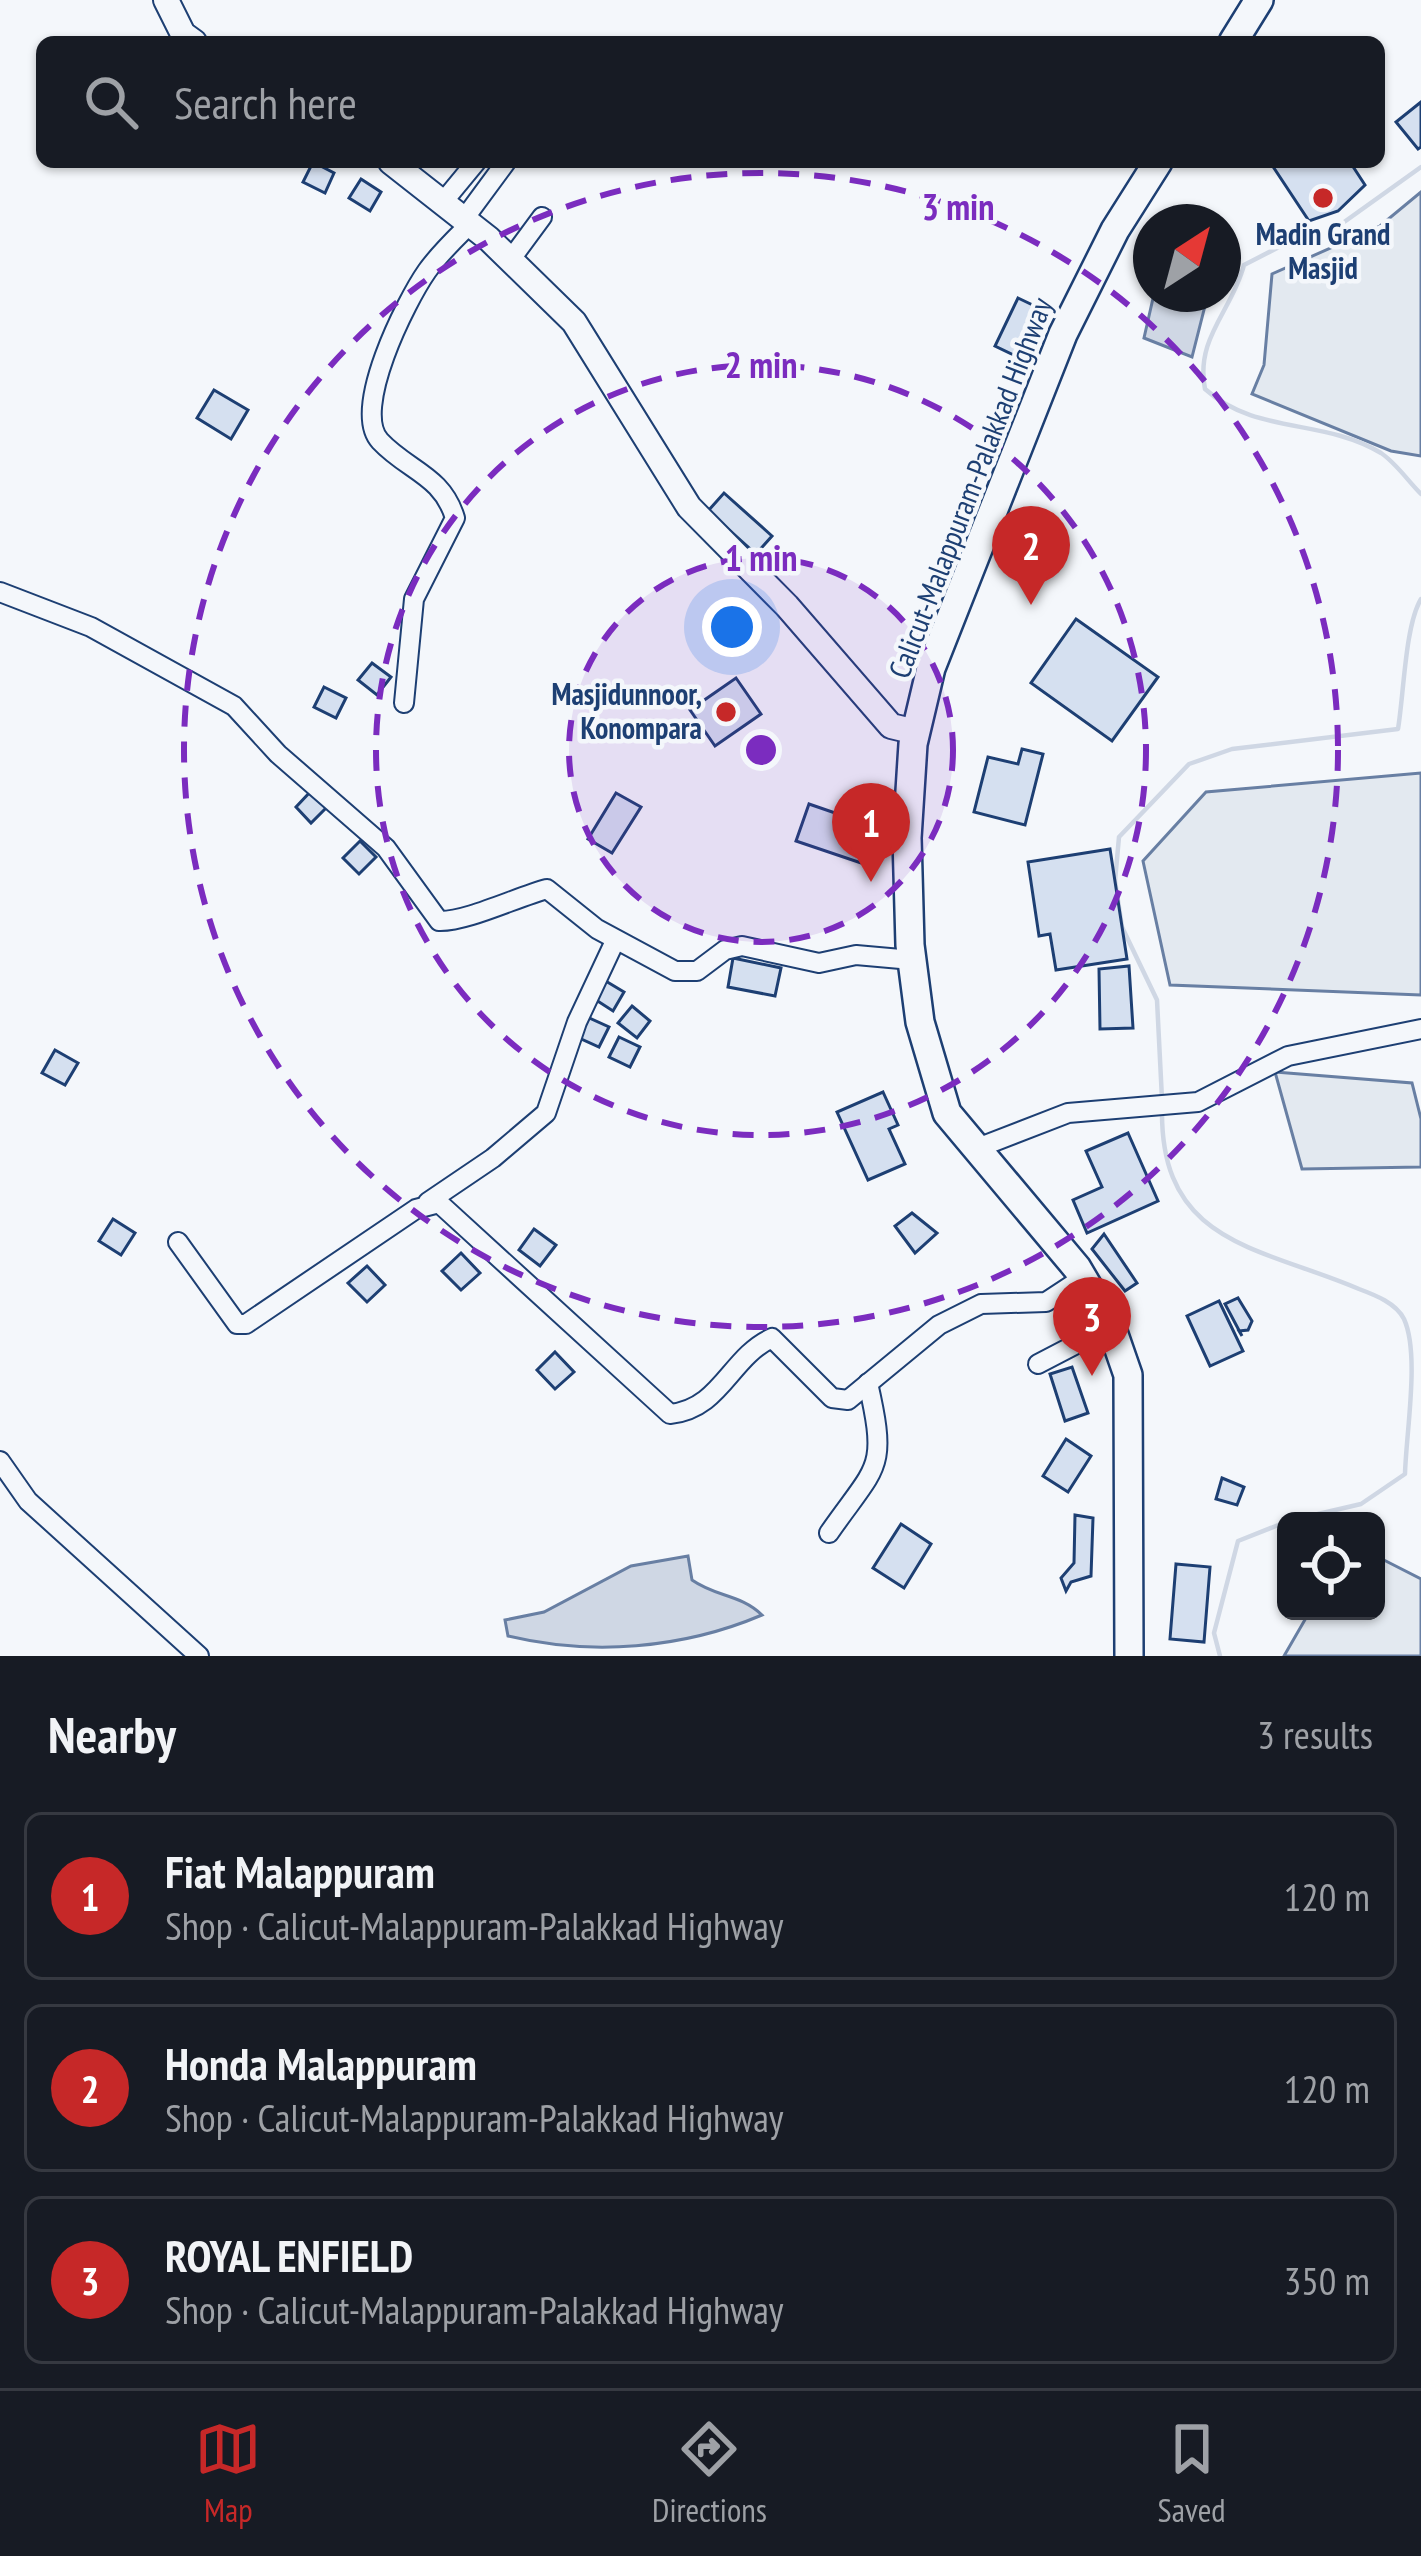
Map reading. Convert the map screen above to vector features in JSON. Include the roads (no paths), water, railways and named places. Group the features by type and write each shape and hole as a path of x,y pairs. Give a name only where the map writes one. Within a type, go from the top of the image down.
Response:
{"highway":[{"path":"1237,36 1259,0"},
{"name":"Calicut-Malappuram-Palakkad Highway","path":"1129,1656 1128,1375 1111,1326 1082,1279 947,1113 920,1022 912,960 906,737 1063,334 1114,230 1154,168"}],"main road":[{"path":"166,0 186,36"},
{"path":"399,168 511,259 595,350 648,448 689,507 906,737"}],"street":[{"path":"443,202 471,168"},
{"path":"404,703 414,599 454,518 439,484 378,440 369,404 381,362 424,275 502,168"},
{"path":"511,259 542,217"},
{"path":"0,592 92,627 234,706 278,754 386,848 439,921 455,922 491,904 547,889 615,941 674,971 697,970 725,950 742,946 819,962 856,956 912,960"},
{"path":"178,1242 223,1311 237,1324 245,1324 428,1202 546,1113 577,1022 615,941"},
{"path":"975,1149 1068,1113 1198,1102 1288,1056 1421,1029"},
{"path":"428,1202 439,1203 670,1414 694,1412 772,1338 832,1398 848,1400 939,1324 981,1304 1046,1302 1082,1279"},
{"path":"1038,1364 1111,1326"},
{"path":"829,1534 874,1476 880,1460 868,1383"},
{"path":"0,1461 5,1485 163,1618 199,1656"}],"waterway":[{"path":"1421,167 1312,245 1279,247 1244,265 1210,339 1203,371 1205,389 1225,404 1268,420 1359,442 1386,457 1421,494"},
{"path":"1162,1099 1157,1000 1122,927 1115,881 1119,837 1189,764 1232,749 1398,729 1408,643 1421,599"},
{"path":"1162,1111 1166,1155 1179,1189 1198,1215 1253,1250 1384,1300 1404,1319 1412,1373 1405,1474 1361,1504 1327,1512"},
{"path":"1220,1656 1214,1633 1238,1541 1277,1526"}],"place":[{"name":"Madin Grand Masjid","path":"1323,198"},
{"name":"Honda Malappuram","path":"1031,605"},
{"name":"Masjidunnoor, Konompara","path":"726,712"},
{"name":"Fiat Malappuram","path":"871,882"},
{"name":"ROYAL ENFIELD","path":"1092,1376"}]}
